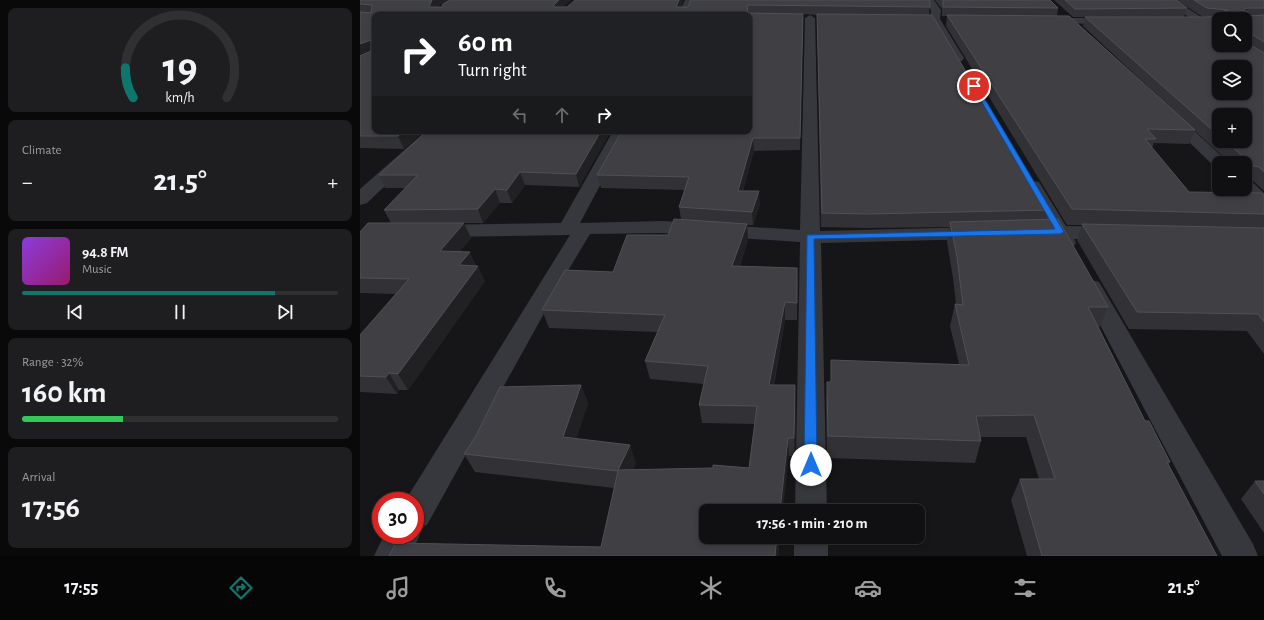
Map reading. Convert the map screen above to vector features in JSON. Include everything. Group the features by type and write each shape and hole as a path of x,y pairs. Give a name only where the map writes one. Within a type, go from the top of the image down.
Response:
{"street":[{"path":"684,12 690,0"},
{"path":"1167,0 1212,29"},
{"path":"1057,11 1079,32"},
{"path":"935,15 967,74"},
{"path":"810,18 811,504"},
{"path":"1037,21 1122,22"},
{"path":"1177,21 1212,21"},
{"path":"1159,105 1214,156"},
{"path":"360,199 432,134"},
{"path":"424,499 552,279 620,134"},
{"path":"1024,170 1078,263 1241,556"},
{"path":"1252,192 1264,203"},
{"path":"415,231 663,227 810,236 1060,232 1123,233"},
{"path":"391,556 398,544"},
{"path":"811,544 811,556"}],"building":[{"path":"360,0 432,0 429,7 442,7 443,4 450,0 559,0 554,7 567,7 575,0 679,0 676,7 688,7 691,0 929,0 930,7 747,5 748,12 372,12 372,134 400,134 398,136 360,136 360,56 371,51 371,40 360,44 360,12 371,13 372,5 360,4"},
{"path":"943,0 1050,0 1058,8 943,7"},
{"path":"1065,0 1176,0 1187,8 1075,9"},
{"path":"1194,0 1264,0 1264,8 1244,9 1244,11 1247,12 1224,12 1228,10 1207,8"},
{"path":"752,13 803,14 800,138 753,138 738,191 759,191 752,212 679,207 689,177 597,175 620,134 752,134"},
{"path":"817,14 932,15 1049,210 867,214 822,213"},
{"path":"947,15 1069,16 1195,130 1147,129 1156,139 1145,139 1189,192 1212,192 1212,196 1252,196 1252,193 1261,193 1264,195 1264,214 1072,209"},
{"path":"1264,15 1264,42 1252,34 1252,16"},
{"path":"1085,17 1212,17 1212,52 1252,52 1252,46 1264,53 1264,172 1259,167 1252,164 1252,156 1242,156 1233,148 1252,148 1252,108 1212,108 1212,130"},
{"path":"424,134 599,134 576,174 520,172 507,190 495,189 478,209 384,210 418,175 379,175"},
{"path":"674,219 747,224 732,266 797,268 797,303 785,302 769,385 795,385 794,438 788,438 781,504 699,504 699,544 776,544 775,556 389,556 395,544 601,547 618,471 464,454 476,436 500,387 581,385 563,437 630,445 618,470 713,468 713,465 749,468 757,406 699,405 708,366 645,361 665,315 542,310 565,270 613,272 627,235 668,235"},
{"path":"1058,219 1108,307 1088,307 1145,421 1149,421 1170,462 1167,462 1217,556 1042,556 1020,479 1055,479 1034,415 976,416 981,441 828,436 827,382 831,382 831,360 969,365 955,304 963,305 957,257 950,222"},
{"path":"368,223 464,223 440,251 470,252 459,265 478,266 398,374 389,373 386,377 360,376 360,335 409,279 360,278 360,232"},
{"path":"1082,224 1264,228 1264,322 1258,314 1137,312"},
{"path":"1255,481 1264,481 1264,494"}],"route":[{"path":"811,465 810,236 1060,232 974,86"}]}
